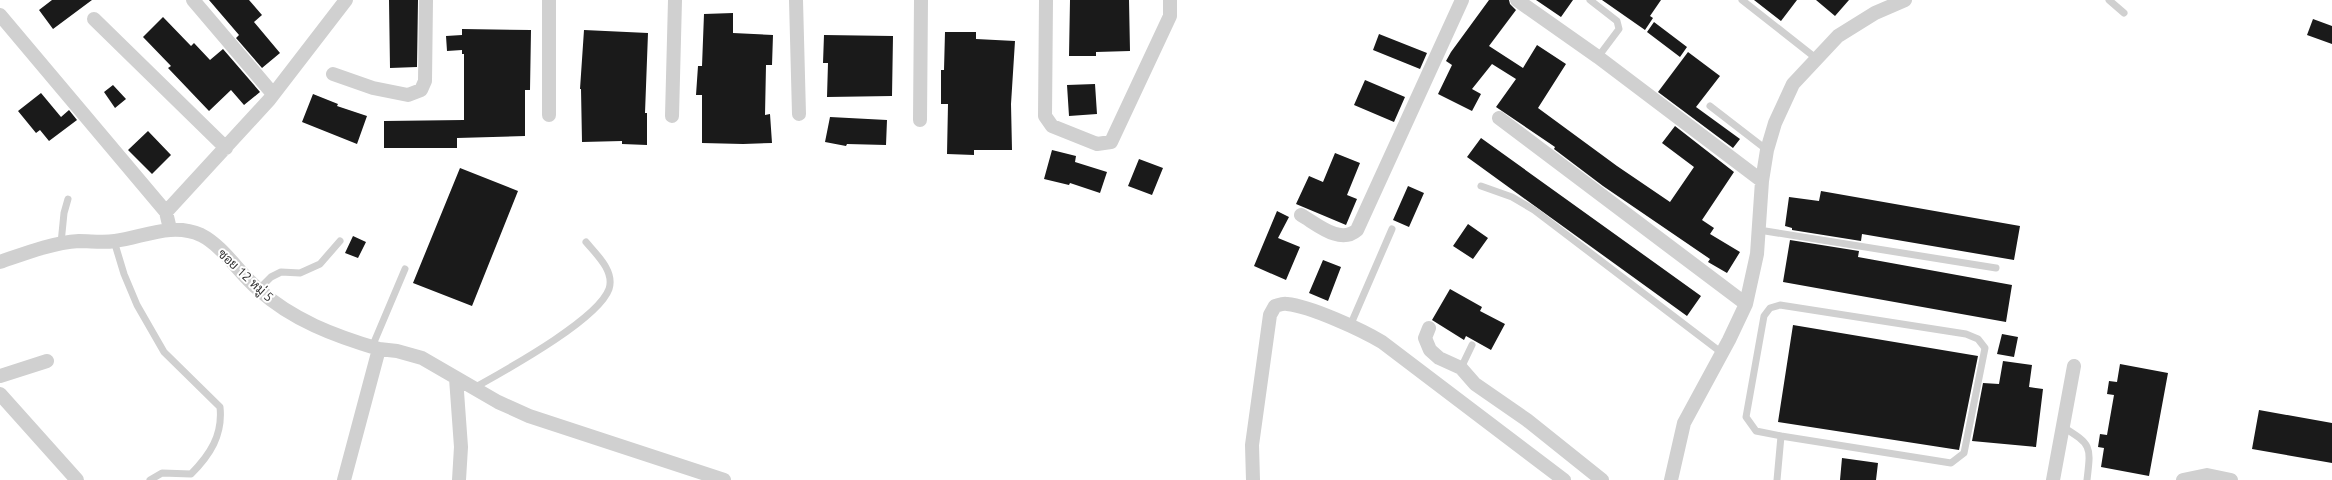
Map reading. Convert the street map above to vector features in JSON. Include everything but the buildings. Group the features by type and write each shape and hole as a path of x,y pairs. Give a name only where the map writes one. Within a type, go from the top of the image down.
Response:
{"street":[{"path":"193,0 273,94"},
{"path":"166,212 226,148 273,94 346,0"},
{"path":"333,74 373,88 408,95 421,90 425,81 426,0"},
{"path":"549,0 549,115"},
{"path":"672,116 675,0"},
{"path":"796,0 799,114"},
{"path":"920,120 921,0"},
{"path":"1046,0 1045,116 1052,126 1097,144 1111,142 1170,16 1170,0"},
{"path":"1301,215 1341,237 1351,235 1357,230 1462,0"},
{"path":"1517,0 1598,57 1762,181"},
{"path":"1671,480 1684,423 1722,353 1746,304 1757,254 1762,181 1767,150 1775,123 1793,84 1838,36 1875,12 1905,0"},
{"path":"0,15 166,212 170,230"},
{"path":"94,19 226,148"},
{"path":"1499,118 1746,304"},
{"name":"ซอย 12 หมู่ 5","path":"0,262 61,244 114,241 170,230 185,229 202,236 214,245 258,290 288,311 322,331 375,348 397,351 422,358 474,388 529,416 724,480"},
{"path":"1253,480 1253,437 1270,315 1275,306 1286,303 1300,306 1368,333 1393,350 1564,480"},
{"path":"1429,328 1425,338 1430,350 1439,358 1461,368 1475,384 1527,420 1602,480"},
{"path":"344,480 375,348"},
{"path":"0,376 47,361"},
{"path":"2053,480 2074,366"},
{"path":"456,378 461,447 459,480"},
{"path":"0,394 77,480"},
{"path":"2183,480 2207,475 2231,480"}],"lane":[{"path":"1590,0 1617,21 1619,29 1598,57"},
{"path":"1742,0 1817,59"},
{"path":"2109,0 2124,13"},
{"path":"1710,106 1767,150"},
{"path":"1481,186 1512,197 1534,210 1722,353"},
{"path":"61,244 64,213 68,199"},
{"path":"1350,326 1392,229"},
{"path":"1759,230 1996,268"},
{"path":"114,241 124,274 137,305 164,352 220,407 222,424 206,460 191,474 162,473 150,480"},
{"path":"258,290 271,277 281,272 300,273 320,264 340,241"},
{"path":"474,388 514,366 575,326 598,304 609,289 609,275 605,266 586,242"},
{"path":"375,348 405,269"},
{"path":"1780,305 1966,334 1978,339 1985,348 1964,453 1950,463 1781,436 1756,431 1746,417 1764,316 1770,308 1780,305"},
{"path":"1461,368 1472,345"},
{"path":"2063,427 2083,440 2088,447 2090,456 2087,480"},
{"path":"1777,480 1781,436"}]}
